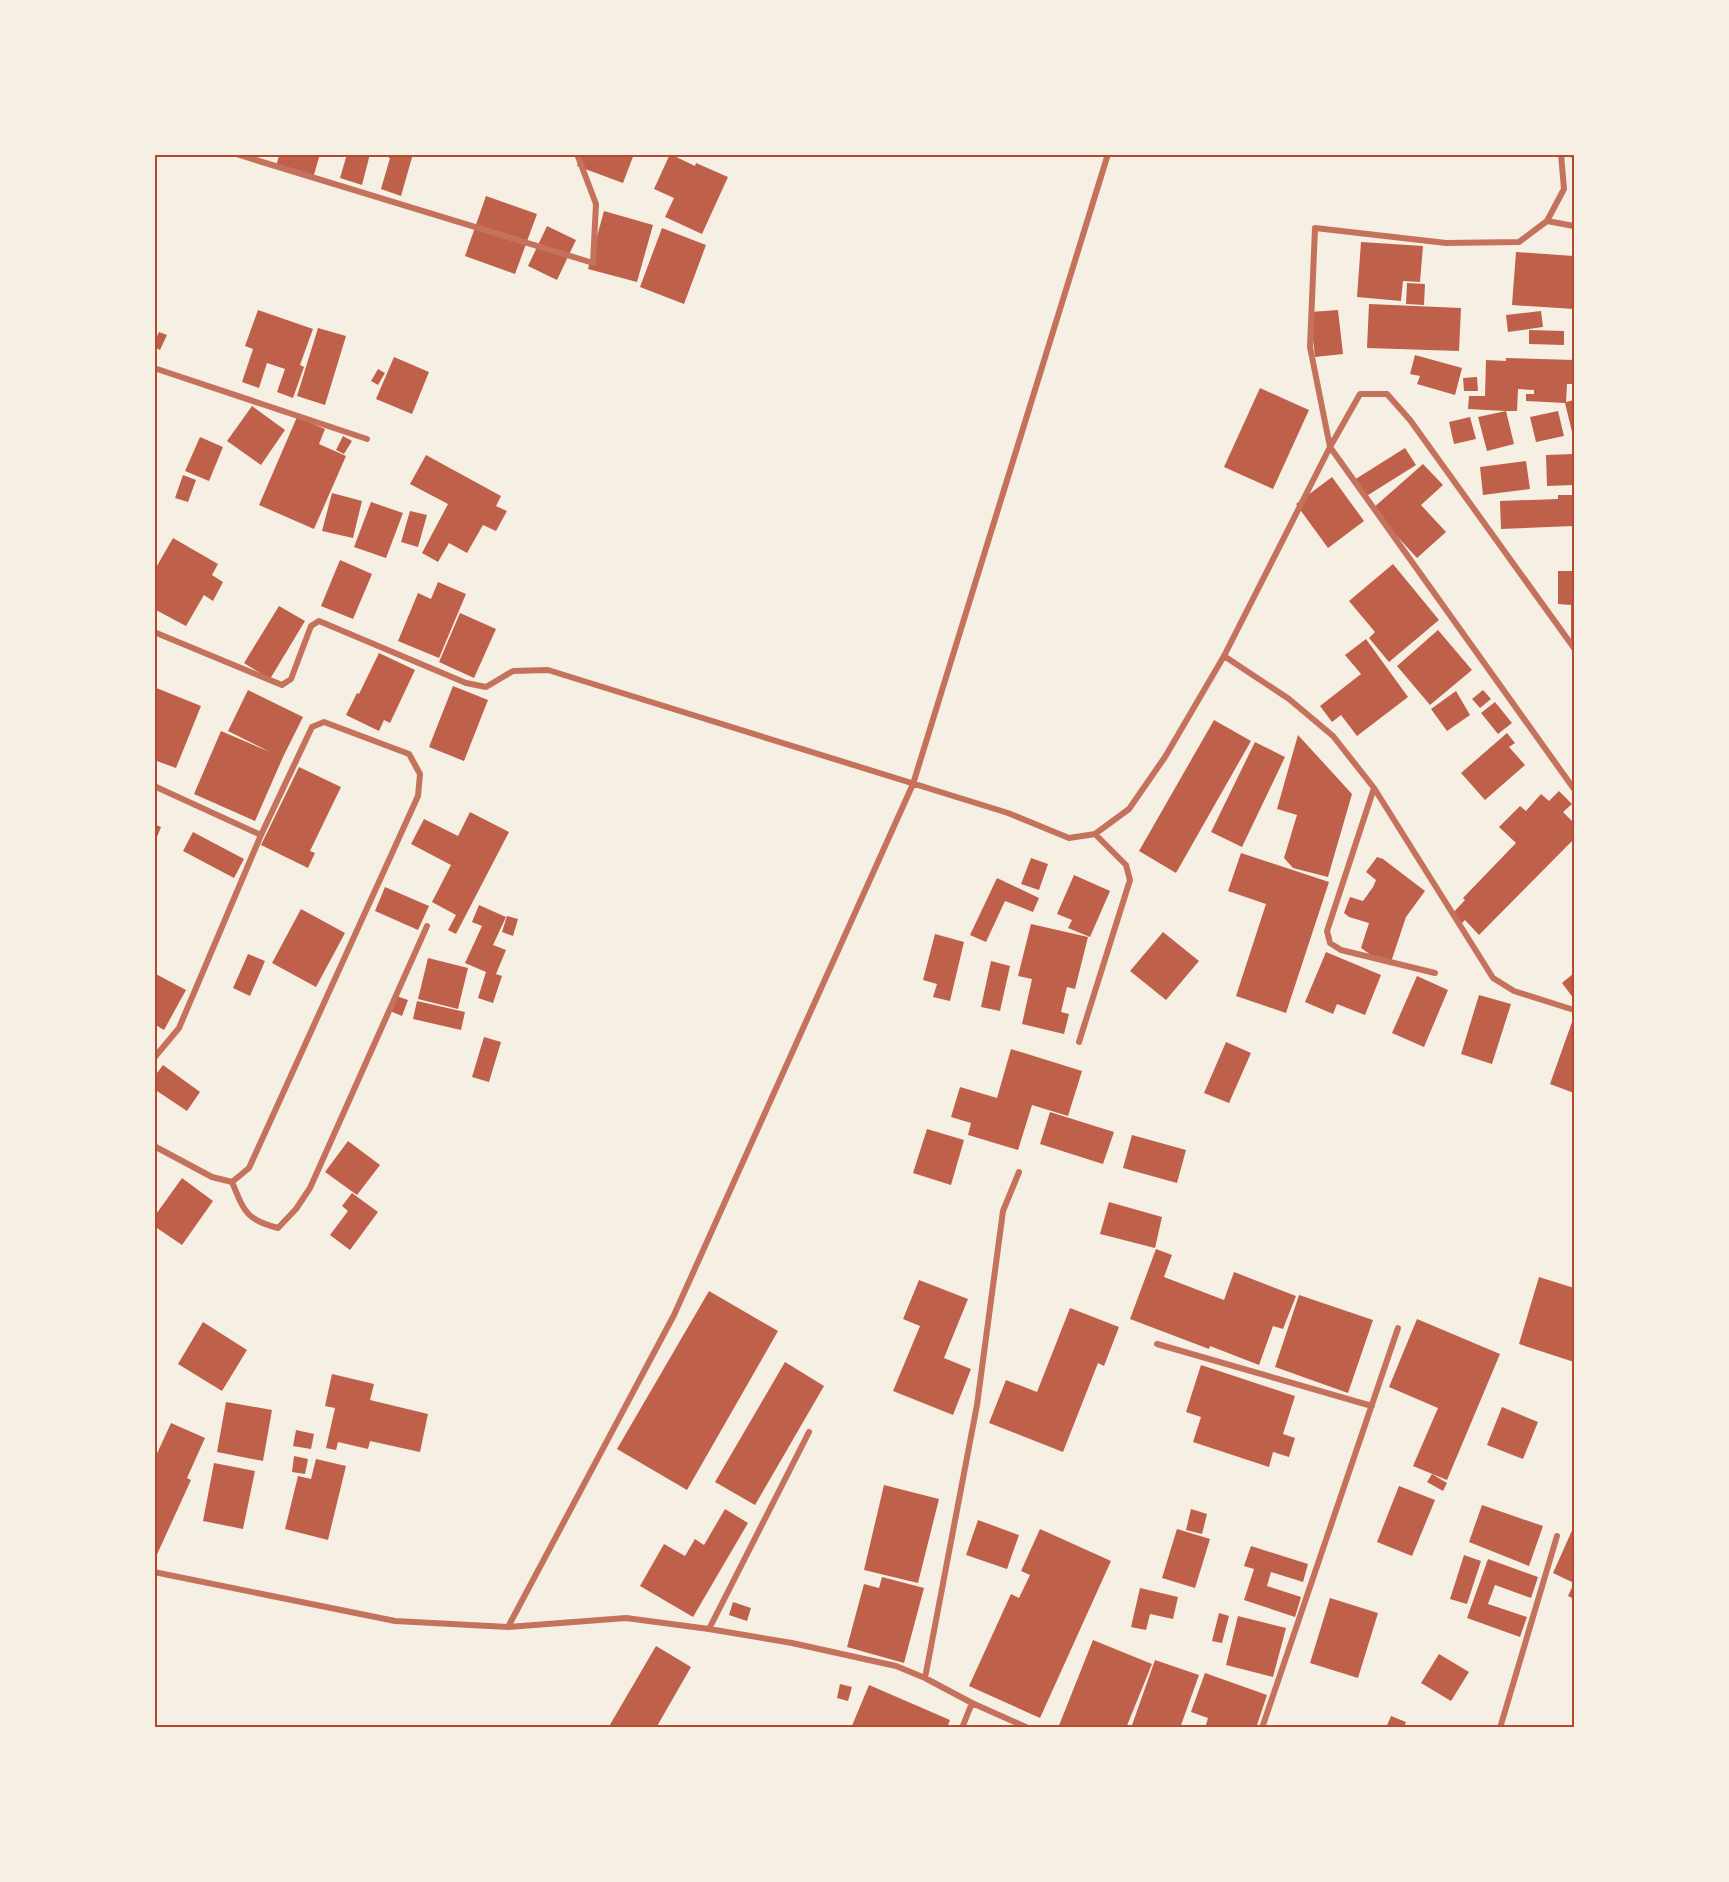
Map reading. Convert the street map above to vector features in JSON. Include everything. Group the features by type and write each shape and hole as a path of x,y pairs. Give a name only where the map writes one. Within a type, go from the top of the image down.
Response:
{"street":[{"path":"236,154 593,263 596,204 577,154"},
{"path":"508,1627 674,1315 913,784 1108,154"},
{"path":"1561,154 1564,189 1547,220 1519,242 1446,243 1315,228 1310,347 1330,447 1575,789"},
{"path":"1570,154 1575,155"},
{"path":"1547,220 1575,226"},
{"path":"154,368 367,439"},
{"path":"154,632 282,685 291,679 312,626 319,621 466,683 486,687 513,671 548,670 1008,813 1069,838 1095,834 1129,810 1165,757 1224,656 1330,447 1360,394 1387,394 1410,420 1575,648"},
{"path":"1224,656 1288,699 1333,736 1374,788 1493,978 1514,991 1575,1010"},
{"path":"154,1058 179,1029 261,835 312,727 324,722 409,754 420,774 418,796 249,1168 232,1182"},
{"path":"154,786 261,835"},
{"path":"1374,788 1327,931 1330,943 1341,951 1435,973"},
{"path":"1079,1042 1130,880 1126,865 1095,834"},
{"path":"232,1182 243,1209 259,1223 278,1228 296,1209 310,1188 427,926"},
{"path":"154,1146 212,1177 232,1182"},
{"path":"925,1677 977,1406 1003,1211 1019,1172"},
{"path":"1262,1728 1398,1328"},
{"path":"1157,1344 1372,1406"},
{"path":"710,1629 808,1432"},
{"path":"1500,1728 1557,1536"},
{"path":"154,1572 395,1621 508,1627 626,1618 792,1643 896,1666 925,1677 972,1703 1028,1728"},
{"path":"962,1728 972,1703"}],"building":[{"path":"275,154 320,154 313,178 276,166 279,156"},
{"path":"347,154 370,154 362,185 340,178"},
{"path":"380,154 413,154 401,196 381,189 390,158"},
{"path":"581,154 634,154 623,183 577,166"},
{"path":"670,154 695,166 696,163 728,177 702,234 665,217 674,198 654,189"},
{"path":"486,196 537,214 515,274 465,256"},
{"path":"604,211 653,225 637,282 588,269"},
{"path":"547,226 576,240 557,280 528,266"},
{"path":"662,228 706,245 684,304 640,287"},
{"path":"1361,242 1423,246 1420,282 1403,281 1401,301 1357,297"},
{"path":"1516,252 1574,256 1574,309 1512,305"},
{"path":"1407,283 1425,284 1424,305 1406,304"},
{"path":"1369,304 1461,308 1459,351 1367,348"},
{"path":"258,310 313,329 300,365 304,367 293,398 277,392 285,369 267,363 259,388 242,382 253,349 245,346"},
{"path":"1338,310 1343,354 1315,357 1310,312"},
{"path":"1541,311 1543,327 1508,332 1506,315"},
{"path":"318,328 346,336 325,405 297,396"},
{"path":"1529,330 1564,331 1564,345 1529,344"},
{"path":"159,332 167,335 160,350 154,347"},
{"path":"1415,355 1462,368 1455,395 1417,384 1420,376 1410,374"},
{"path":"394,357 429,372 412,414 376,399"},
{"path":"1506,358 1574,360 1574,384 1567,384 1566,402 1574,400 1574,440 1565,403 1526,401 1526,394 1534,394 1534,390 1518,389 1517,411 1468,409 1469,396 1485,396 1486,360 1506,361"},
{"path":"378,369 385,373 378,385 371,381"},
{"path":"1477,377 1478,391 1464,391 1463,378"},
{"path":"1260,388 1309,410 1273,489 1224,467"},
{"path":"252,406 285,430 261,465 227,441"},
{"path":"1506,411 1514,444 1487,451 1478,417"},
{"path":"1558,411 1564,436 1536,442 1530,417"},
{"path":"297,417 325,429 319,444 346,456 314,529 259,505"},
{"path":"1470,417 1476,439 1454,444 1449,422"},
{"path":"343,436 352,441 344,454 336,450"},
{"path":"200,437 223,447 209,481 185,471"},
{"path":"1405,448 1416,465 1365,497 1354,480"},
{"path":"1574,454 1574,485 1547,486 1546,455"},
{"path":"426,455 501,496 496,506 507,511 496,531 483,525 467,553 449,543 438,562 422,553 448,504 410,484"},
{"path":"1526,461 1530,489 1483,495 1480,467"},
{"path":"1423,464 1443,485 1421,505 1446,532 1417,558 1372,509"},
{"path":"183,475 196,480 188,502 175,498"},
{"path":"1332,477 1364,521 1328,548 1296,504"},
{"path":"332,493 362,501 353,538 322,531"},
{"path":"1558,495 1574,495 1574,526 1501,529 1500,501 1558,499"},
{"path":"371,502 403,513 386,558 354,547"},
{"path":"410,511 427,515 418,547 401,542"},
{"path":"173,538 218,564 212,575 223,582 213,601 204,595 186,626 154,609 154,571"},
{"path":"340,560 372,574 353,619 321,606"},
{"path":"1393,564 1439,620 1389,662 1369,638 1375,632 1349,601"},
{"path":"1558,571 1573,571 1574,642 1571,642 1571,605 1558,604"},
{"path":"438,582 466,594 439,658 398,641 418,593 431,599"},
{"path":"279,606 305,621 270,679 244,663"},
{"path":"460,613 496,629 474,678 439,662"},
{"path":"1438,630 1472,670 1430,705 1397,666"},
{"path":"1366,639 1408,697 1357,736 1341,715 1332,722 1320,706 1361,674 1345,655"},
{"path":"379,653 415,670 390,723 384,720 379,731 346,715"},
{"path":"453,686 488,700 464,761 429,747"},
{"path":"154,687 201,706 176,768 154,760"},
{"path":"248,690 303,717 255,821 194,794 221,731 270,752 228,731"},
{"path":"1483,690 1491,699 1480,708 1472,699"},
{"path":"1456,691 1470,715 1447,731 1431,709"},
{"path":"1495,702 1512,723 1498,734 1481,713"},
{"path":"1214,720 1251,741 1176,873 1139,851"},
{"path":"1507,733 1515,743 1509,747 1525,765 1485,800 1461,773"},
{"path":"1298,735 1352,794 1328,877 1293,868 1284,858 1297,815 1277,809"},
{"path":"1255,742 1285,757 1242,847 1211,832"},
{"path":"299,767 341,787 310,851 315,853 308,868 261,845"},
{"path":"1559,791 1572,804 1563,812 1574,823 1574,839 1479,935 1465,920 1462,923 1452,914 1465,900 1463,898 1516,843 1499,827 1520,806 1526,811 1541,794 1549,801"},
{"path":"470,812 509,832 456,934 448,930 456,915 432,902 451,865 411,844 424,819 458,836"},
{"path":"154,824 161,827 155,842 154,842"},
{"path":"193,832 244,859 234,878 183,851"},
{"path":"1241,853 1329,882 1286,1013 1236,996 1266,904 1228,891"},
{"path":"1377,857 1383,859 1425,891 1406,917 1391,962 1371,955 1361,948 1369,923 1349,917 1344,913 1350,897 1363,901 1373,887 1376,880 1366,872"},
{"path":"1031,858 1048,864 1039,890 1021,884"},
{"path":"1074,875 1110,891 1090,937 1068,928 1072,920 1057,914"},
{"path":"997,878 1039,898 1033,912 1005,901 986,942 970,935"},
{"path":"385,887 429,906 418,930 375,911"},
{"path":"479,905 506,917 493,945 506,950 496,974 502,976 493,1003 478,998 486,972 465,963 482,926 472,922"},
{"path":"301,909 345,933 316,987 272,963"},
{"path":"507,916 518,919 513,936 502,932"},
{"path":"1031,924 1088,937 1075,989 1067,987 1061,1012 1069,1014 1064,1034 1022,1024 1032,979 1018,976"},
{"path":"1163,932 1199,961 1166,1000 1130,971"},
{"path":"935,934 964,942 950,1001 933,997 937,984 923,980"},
{"path":"1326,952 1381,975 1365,1015 1337,1004 1333,1014 1305,1002"},
{"path":"248,954 265,961 250,996 233,988"},
{"path":"428,958 468,968 458,1009 418,999"},
{"path":"991,961 1010,966 1000,1011 981,1007"},
{"path":"154,973 186,990 164,1030 154,1024"},
{"path":"1574,973 1574,999 1562,983"},
{"path":"1417,976 1448,990 1424,1047 1392,1033"},
{"path":"1479,995 1511,1004 1492,1064 1461,1054"},
{"path":"396,996 408,1000 402,1016 390,1011"},
{"path":"417,1001 465,1012 461,1030 413,1019"},
{"path":"1572,1022 1574,1023 1574,1093 1550,1084"},
{"path":"484,1037 501,1042 489,1082 472,1077"},
{"path":"1226,1042 1251,1053 1229,1103 1204,1093"},
{"path":"1011,1049 1082,1071 1068,1116 1032,1105 1018,1150 968,1135 971,1123 951,1117 960,1087 997,1098"},
{"path":"163,1065 200,1092 187,1111 154,1089 154,1077"},
{"path":"1050,1112 1114,1132 1103,1164 1040,1144"},
{"path":"927,1129 964,1140 951,1185 913,1173"},
{"path":"1132,1135 1186,1150 1177,1183 1123,1168"},
{"path":"348,1141 380,1165 357,1195 325,1172"},
{"path":"182,1178 213,1201 182,1245 154,1226 154,1217"},
{"path":"352,1193 378,1212 350,1250 330,1235 348,1211 342,1206"},
{"path":"1109,1202 1162,1217 1155,1248 1100,1234"},
{"path":"1156,1249 1172,1255 1164,1277 1224,1300 1234,1272 1296,1296 1283,1329 1273,1326 1259,1365 1130,1319"},
{"path":"1539,1277 1574,1288 1574,1362 1519,1344"},
{"path":"919,1280 968,1299 944,1358 971,1369 953,1415 893,1391 920,1326 903,1319"},
{"path":"709,1291 778,1331 687,1490 617,1449"},
{"path":"1299,1295 1373,1320 1348,1393 1275,1367"},
{"path":"1070,1308 1119,1327 1104,1366 1098,1363 1063,1452 989,1423 1006,1380 1037,1392"},
{"path":"1417,1319 1500,1354 1447,1480 1413,1466 1438,1408 1389,1387"},
{"path":"203,1322 247,1350 222,1391 178,1364"},
{"path":"785,1362 824,1386 755,1505 715,1482"},
{"path":"1201,1365 1295,1396 1283,1434 1295,1438 1289,1457 1273,1452 1269,1467 1193,1442 1201,1417 1186,1412"},
{"path":"332,1374 374,1384 370,1400 428,1414 420,1452 370,1441 368,1449 338,1442 336,1450 326,1448 335,1408 325,1406"},
{"path":"226,1402 272,1410 263,1461 217,1452"},
{"path":"1502,1407 1538,1422 1523,1459 1487,1445"},
{"path":"171,1423 205,1438 187,1478 191,1480 154,1561 154,1460"},
{"path":"296,1430 314,1434 311,1449 293,1446"},
{"path":"294,1456 308,1459 305,1474 292,1472"},
{"path":"316,1459 346,1466 328,1540 285,1529 298,1476 311,1479"},
{"path":"214,1463 255,1471 243,1529 203,1521"},
{"path":"1432,1474 1447,1483 1443,1491 1427,1482"},
{"path":"884,1485 939,1499 918,1583 864,1570"},
{"path":"1399,1486 1435,1500 1412,1556 1377,1542"},
{"path":"1482,1505 1543,1526 1529,1566 1469,1542"},
{"path":"725,1509 748,1523 693,1617 640,1586 664,1544 685,1556 695,1539 704,1545"},
{"path":"1191,1509 1207,1514 1202,1534 1186,1530"},
{"path":"978,1520 1019,1535 1007,1569 966,1555"},
{"path":"1574,1526 1574,1583 1553,1573"},
{"path":"1040,1529 1111,1561 1040,1718 969,1686 1011,1594 1019,1598 1030,1575 1021,1571"},
{"path":"1177,1529 1210,1539 1195,1588 1162,1578"},
{"path":"1251,1546 1308,1564 1303,1582 1271,1572 1267,1586 1301,1597 1295,1617 1244,1600 1254,1569 1244,1566"},
{"path":"1464,1555 1481,1561 1467,1604 1450,1599"},
{"path":"1488,1559 1538,1577 1531,1598 1495,1585 1488,1604 1527,1617 1520,1637 1467,1618"},
{"path":"882,1577 924,1588 904,1663 847,1647 864,1584 879,1588"},
{"path":"1574,1583 1574,1599 1568,1596"},
{"path":"1140,1588 1178,1597 1173,1619 1150,1614 1146,1630 1131,1627"},
{"path":"1330,1598 1378,1613 1358,1678 1310,1663"},
{"path":"733,1602 751,1608 747,1621 729,1615"},
{"path":"1219,1613 1229,1616 1222,1643 1212,1641"},
{"path":"1238,1616 1286,1628 1273,1677 1226,1665"},
{"path":"1093,1640 1152,1664 1126,1728 1058,1728"},
{"path":"656,1646 691,1667 656,1728 608,1728"},
{"path":"1439,1654 1469,1672 1451,1701 1421,1683"},
{"path":"1155,1660 1199,1675 1180,1728 1131,1728"},
{"path":"1205,1673 1267,1695 1256,1728 1205,1728 1208,1718 1191,1712"},
{"path":"840,1684 852,1687 848,1701 837,1698"},
{"path":"869,1685 950,1720 947,1728 851,1728"},
{"path":"1391,1716 1406,1722 1404,1728 1386,1728"}]}
